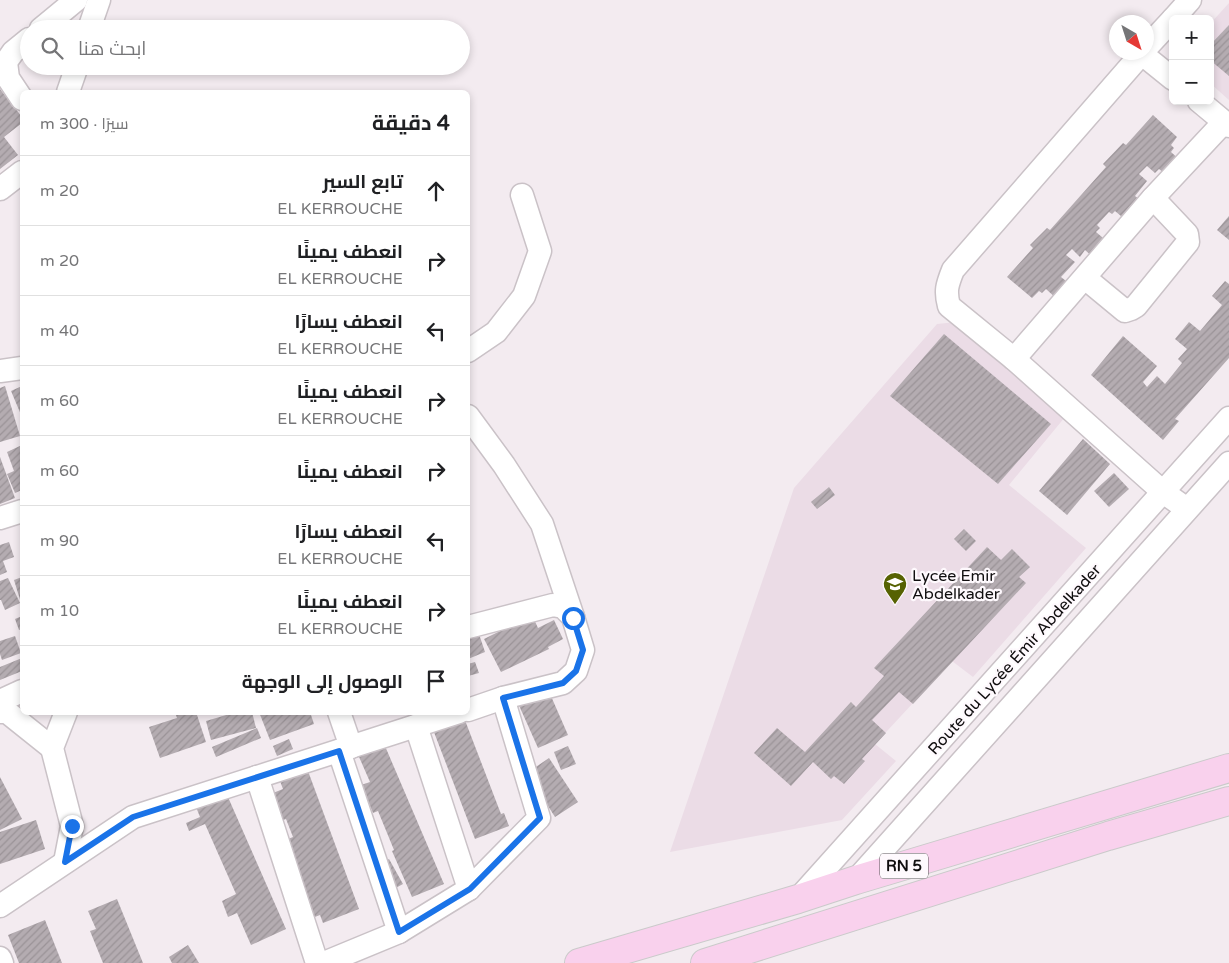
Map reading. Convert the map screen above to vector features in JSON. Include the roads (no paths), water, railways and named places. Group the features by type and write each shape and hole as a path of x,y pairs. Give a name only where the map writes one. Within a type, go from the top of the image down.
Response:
{"main road":[{"name":"RN 5","path":"578,963 798,899 1229,768"},
{"name":"RN 5","path":"705,963 1108,836 1229,801"}],"street":[{"path":"52,20 76,0"},
{"path":"92,20 99,0"},
{"path":"1177,15 1190,0"},
{"path":"1154,41 1169,24"},
{"path":"20,46 6,62 8,78 20,95"},
{"path":"1137,60 953,270 947,285 946,295 949,306 1014,359 1163,492 1187,509"},
{"path":"1152,60 1169,76"},
{"path":"69,90 74,75"},
{"path":"1014,359 1153,198 1226,124 1204,105"},
{"path":"0,189 20,174"},
{"path":"470,350 496,332 524,296 540,251 522,195"},
{"path":"1085,278 1126,311 1136,306 1188,242 1187,234 1153,198"},
{"path":"0,371 20,368"},
{"name":"Route du Lycée Émir Abdelkader","path":"798,899 1229,418"},
{"path":"470,419 504,465 542,524 583,650 576,671 563,683 503,698 470,709"},
{"name":"Route du Lycée Émir Abdelkader","path":"856,880 1229,463"},
{"path":"0,518 20,512"},
{"path":"470,626 552,605 563,606 573,618"},
{"path":"0,702 20,692"},
{"path":"324,963 399,932 470,889 540,818 503,698"},
{"path":"0,712 7,712 52,748"},
{"path":"65,715 52,748 72,826 65,862"},
{"path":"339,715 345,749 399,932"},
{"path":"0,906 133,817 450,715"},
{"path":"416,726 470,889"},
{"path":"257,777 317,963"},
{"path":"0,958 2,963"}],"place":[{"name":"Lycée Emir Abdelkader","path":"895,605"}]}
